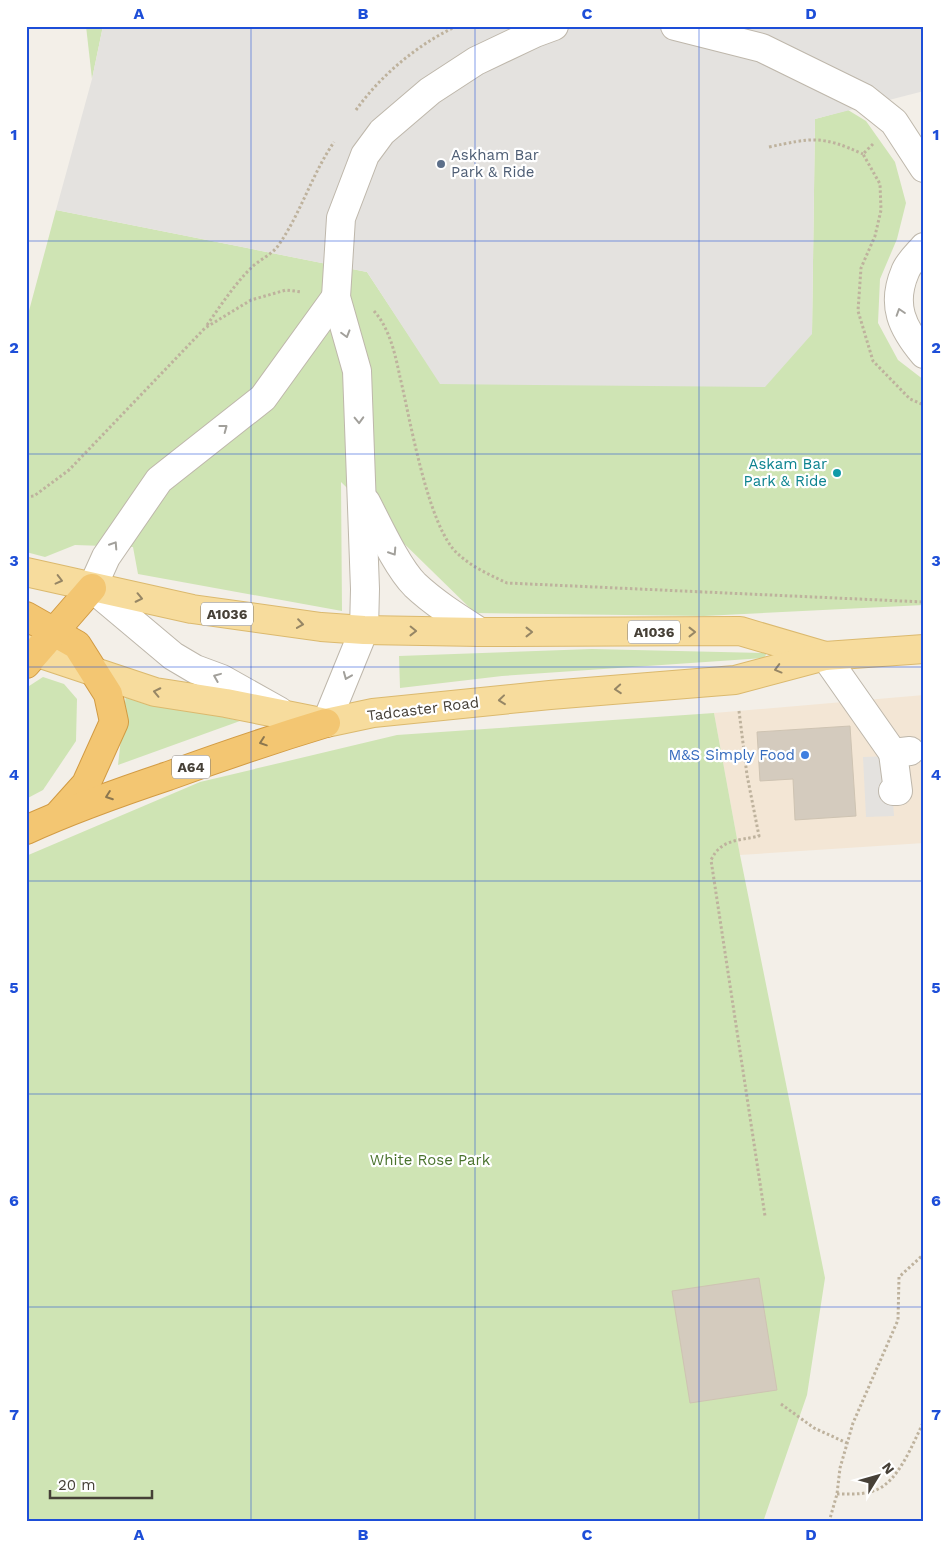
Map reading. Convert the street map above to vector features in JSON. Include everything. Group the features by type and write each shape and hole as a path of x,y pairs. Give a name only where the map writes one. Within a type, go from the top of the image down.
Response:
{"highway":[{"path":"29,656 56,631 92,588"},
{"path":"26,616 56,631 77,645 97,674"},
{"name":"A64","path":"57,816 86,784 114,722 108,694 97,674"},
{"name":"A64","path":"26,830 57,816 273,739 326,723"}],"main road":[{"name":"Tadcaster Road","path":"26,572 192,609 364,630 480,632 740,631 825,656"},
{"name":"Tadcaster Road","path":"29,656 155,692 226,703 326,723 381,712 550,695 735,680 825,656 924,649"}],"lane":[{"path":"326,723 338,699 364,630 365,589 357,371 336,297 340,218 365,155 382,132 430,91 476,61 535,32 554,26"},
{"path":"675,26 762,48 864,98 894,122 924,168"},
{"path":"924,246 905,271 897,305 908,335 924,354"},
{"path":"290,717 222,679 195,669 173,656 92,588 106,557 159,480 263,398 336,297"},
{"path":"362,494 386,541 414,584 480,632"},
{"path":"825,656 902,752 898,791 892,791"}],"path":[{"path":"769,147 813,138 838,143 862,154"},
{"path":"507,583 924,602"},
{"path":"735,680 747,775 759,836 726,843 716,849 711,860 765,1216"},
{"path":"829,1522 837,1494 840,1468 853,1423 898,1320 899,1276 924,1254"},
{"path":"781,1404 814,1428 848,1443"},
{"path":"837,1494 862,1494 878,1490 900,1469 924,1421"}],"shaded area":[{"name":"Askham Bar Park & Ride","path":"103,26 924,26 924,91 815,119 812,334 765,387 440,384 367,272 56,210 92,79"},
{"path":"924,695 924,843 740,855 714,713"},
{"path":"890,756 894,816 866,817 863,757"}],"green space":[{"path":"86,26 103,26 92,79"},
{"path":"848,110 866,121 895,162 906,203 897,239 880,279 878,323 898,360 924,380 924,605 704,616 475,613 341,482 342,611 138,574 133,547 75,545 45,557 26,552 26,322 56,210 367,272 441,384 812,334 815,119"},
{"path":"592,649 767,653 764,658 502,676 400,688 399,656"},
{"path":"43,677 64,684 77,699 76,741 43,790 26,799 26,688"},
{"path":"126,694 240,721 118,765"},
{"name":"White Rose Park","path":"714,713 740,855 825,1278 807,1395 763,1522 26,1522 26,856 200,782 397,735"}],"building":[{"name":"M&S Simply Food","path":"850,726 856,816 795,820 793,779 760,781 757,732"},
{"path":"759,1278 777,1390 690,1403 672,1291"}],"place":[{"name":"Askham Bar Park & Ride","path":"441,164"},
{"name":"Askam Bar Park & Ride","path":"837,473"},
{"name":"M&S Simply Food","path":"805,755"}]}
